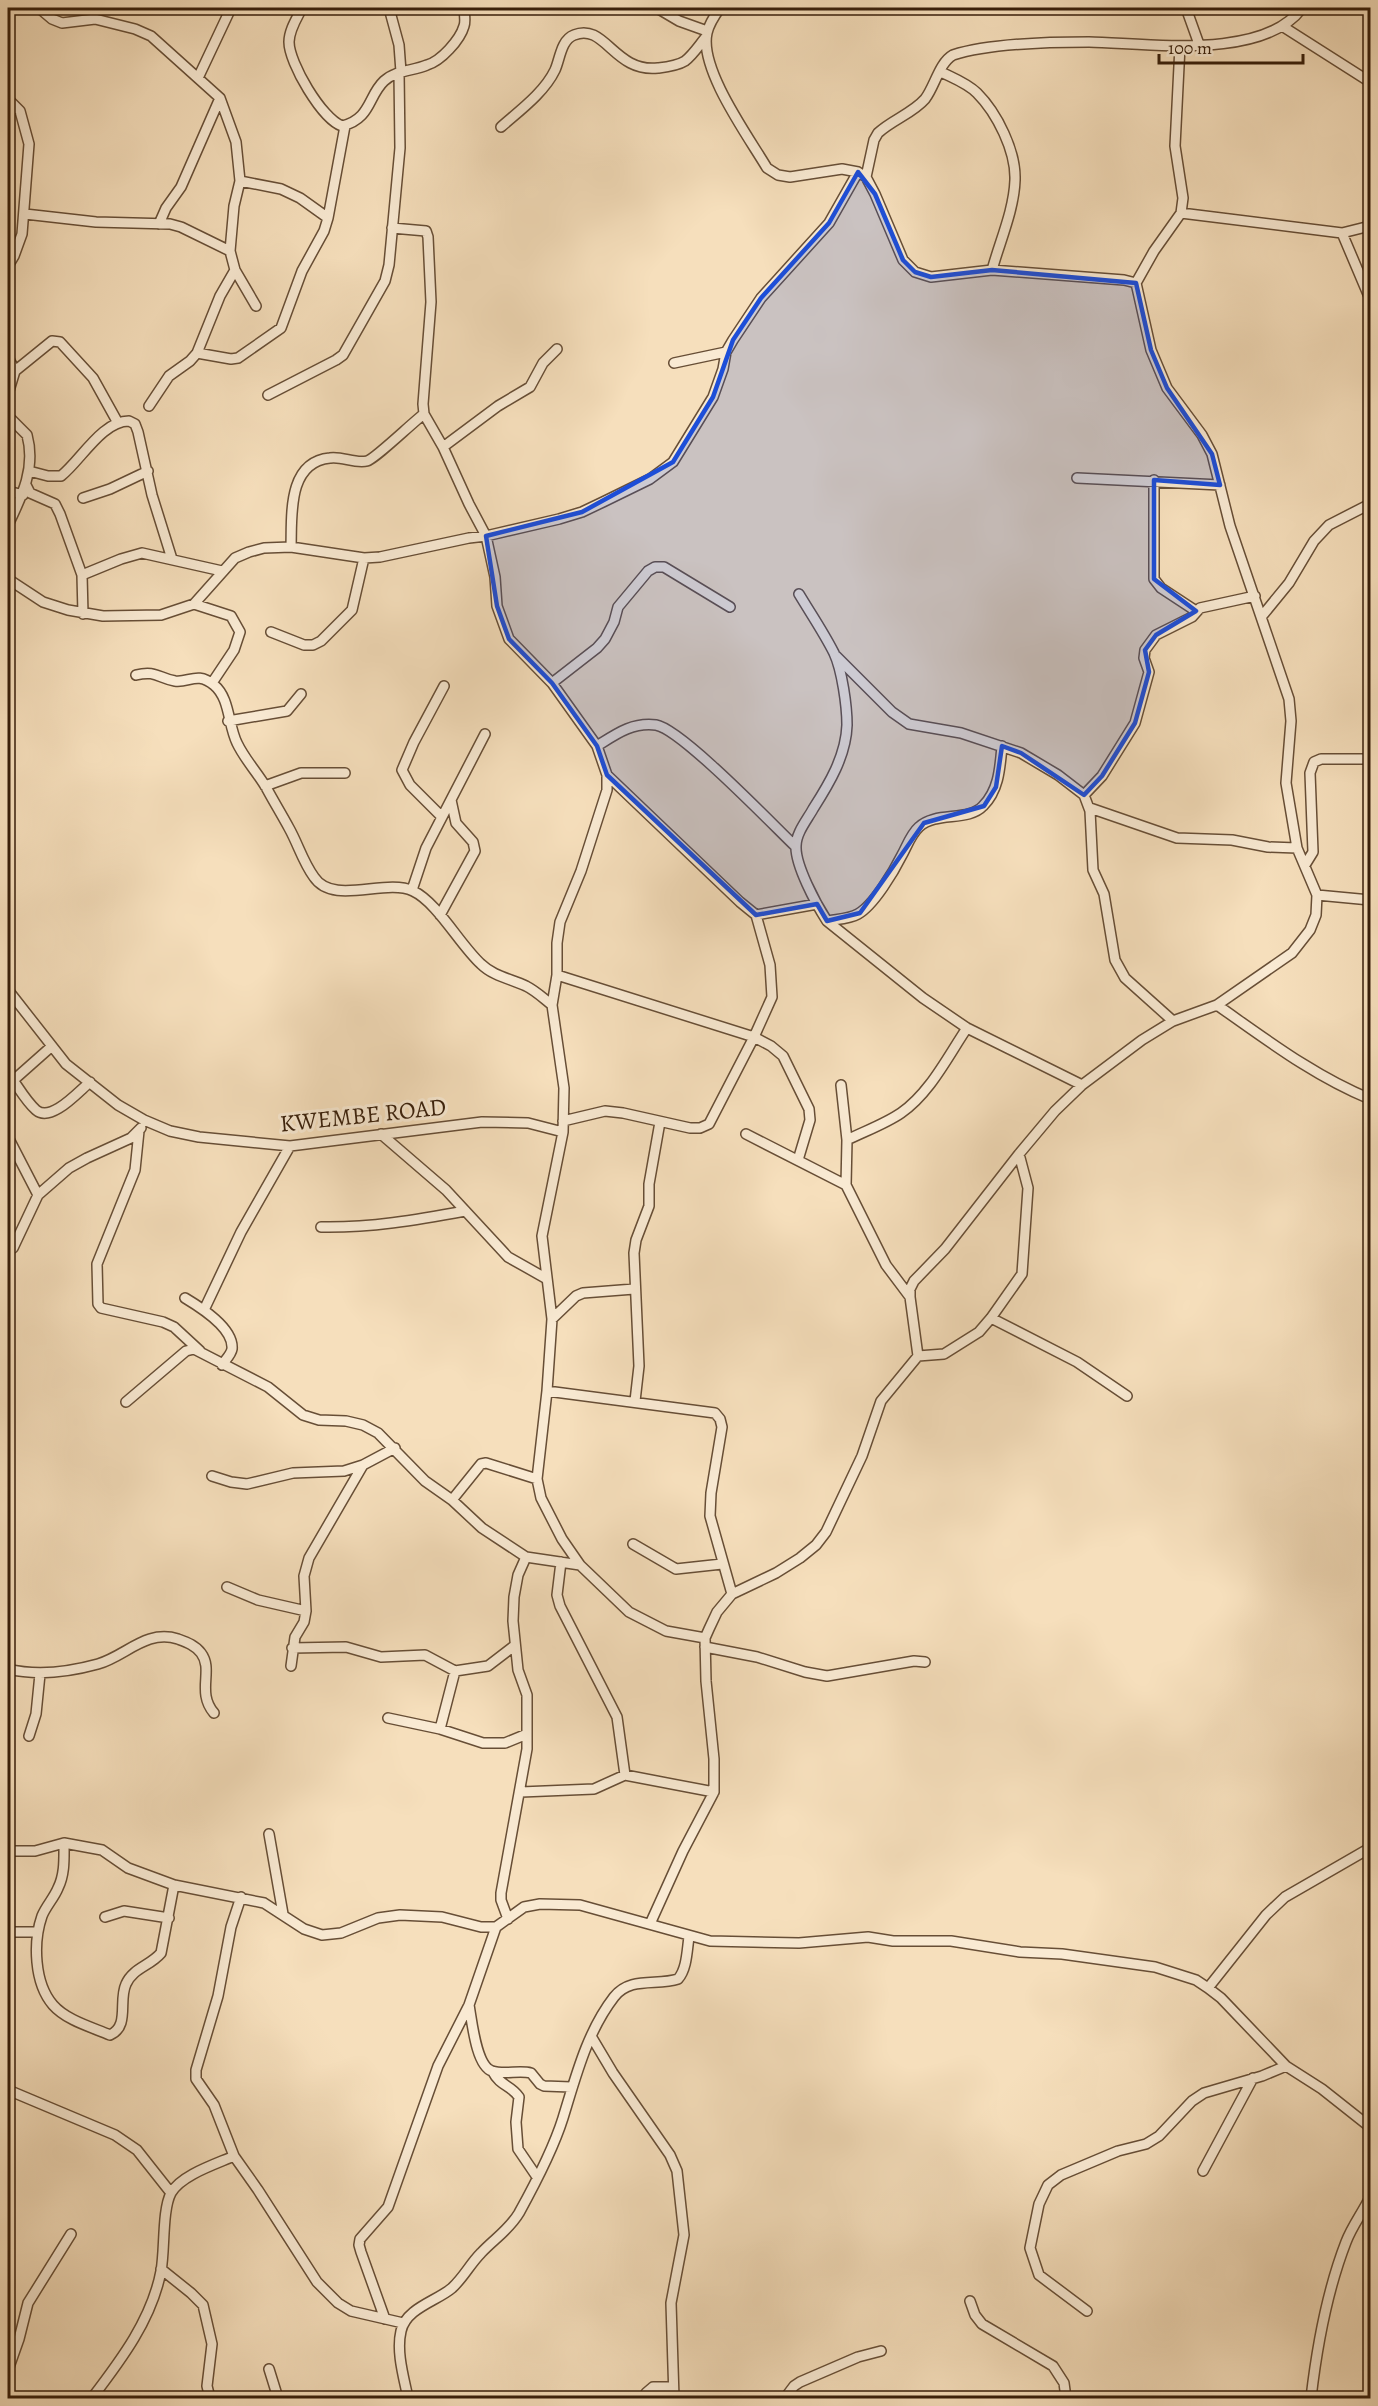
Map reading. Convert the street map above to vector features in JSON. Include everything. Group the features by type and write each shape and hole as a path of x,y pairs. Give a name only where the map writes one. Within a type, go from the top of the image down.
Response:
{"street":[{"path":"39,8 52,19 62,23 95,20 135,29 151,36 220,98 236,142 240,182 232,223 230,251 235,270 256,306"},
{"path":"198,78 231,8"},
{"path":"302,8 291,31 289,44 292,56 316,103 334,123 345,126 356,121 372,101 382,83 400,72 433,63 442,56 457,39 465,25 464,8"},
{"path":"268,395 343,355 385,281 389,264 400,148 399,45 389,8"},
{"path":"657,8 707,34"},
{"path":"501,128 546,84 569,37 577,33 594,34 601,37 612,51 627,63 646,69 671,67 685,60 707,34 720,8"},
{"path":"1186,8 1200,46"},
{"path":"8,579 44,602 82,614 123,617 161,615 194,604 235,558 249,552 291,547 364,558 380,557 486,536 582,512 665,469 678,455 713,397 723,369 726,352 761,298 829,223 862,174 878,133 922,102 932,89 947,58 997,47 1092,42 1200,46 1268,32 1282,26 1302,8"},
{"path":"1282,26 1371,82"},
{"path":"707,34 707,60 724,97 767,168 778,175 790,177 842,169 862,174 883,210 903,260 915,272 931,277 992,270 1124,280 1136,283"},
{"path":"918,1356 910,1297 910,1289 914,1281 945,1249 1055,1111 1082,1085 1142,1040 1173,1021 1217,1005 1292,953 1310,930 1316,915 1317,895 1297,848 1286,783 1292,722 1289,699 1230,526 1212,454 1202,435 1167,388 1151,350 1136,283 1154,251 1181,213 1183,198 1175,146 1180,46"},
{"path":"941,72 968,85 978,93 998,123 1014,166 1013,195 992,270"},
{"path":"159,224 166,208 181,187 220,98"},
{"path":"8,99 20,111 29,144 22,234 8,266"},
{"path":"197,353 231,359 238,358 281,328 302,271 324,231 343,146 345,126"},
{"path":"240,182 281,189 300,198 328,218"},
{"path":"1181,213 1342,233 1371,226"},
{"path":"25,214 96,222 181,227 230,251"},
{"path":"392,228 420,229 426,231 428,237 431,302 424,414 443,447 486,536 501,621 509,639 552,683 597,747 607,775 608,790 581,871 560,922 557,943 557,975 552,1005 564,1088 563,1132 543,1224 543,1250 552,1319 548,1391 537,1479 546,1513 580,1565 629,1612 666,1630 805,1672 827,1676 925,1662"},
{"path":"1342,233 1371,299"},
{"path":"149,406 169,376 197,353 220,296 235,270"},
{"path":"15,371 52,341 60,342 93,378 118,423"},
{"path":"443,447 498,406 530,387 543,363 557,349"},
{"path":"674,363 726,352"},
{"path":"8,357 15,371 8,394"},
{"path":"291,547 293,500 297,483 306,469 330,458 364,462 373,458 424,414"},
{"path":"8,416 27,435 29,471 25,490 8,525"},
{"path":"29,471 48,476 62,476 98,437 118,423 129,421 135,424 152,495 172,559"},
{"path":"83,498 110,489 148,471"},
{"path":"1077,478 1220,485"},
{"path":"1154,480 1154,579 1161,588 1196,611"},
{"path":"8,491 25,490 55,504 82,575 82,614"},
{"path":"1262,616 1289,583 1314,541 1329,525 1371,504"},
{"path":"82,575 133,554 148,554 222,571"},
{"path":"271,632 304,645 321,642 352,610 364,558"},
{"path":"552,683 601,643 614,622 618,608 648,571 655,567 664,567 730,608"},
{"path":"799,594 836,656 892,712 909,724 961,733 1021,753 1058,775 1084,795 1090,808 1093,870 1104,894 1115,960 1125,978 1173,1021"},
{"path":"1084,795 1102,776 1135,723 1149,672 1144,658 1145,650 1156,635 1192,617 1196,611 1211,604 1255,596"},
{"path":"194,604 231,616 240,632 234,650 212,683"},
{"path":"795,846 800,832 832,777 842,750 847,727 845,701 836,656"},
{"path":"136,675 151,672 178,681 196,677 212,683 224,700 228,721 240,750 265,786 304,861 321,885 343,891 373,888 412,890 440,915 483,966 525,986 552,1005"},
{"path":"441,816 410,785 402,770 444,686"},
{"path":"228,721 287,711 301,693"},
{"path":"597,747 625,728 659,726 672,732 702,757 795,846 803,874 816,904 827,921 923,998 967,1028 1082,1085"},
{"path":"412,890 426,848 485,734"},
{"path":"827,921 850,917 867,907 895,867 916,830 924,822 972,813 984,806 996,787 1002,746"},
{"path":"1305,865 1312,852 1310,773 1314,762 1321,759 1371,759"},
{"path":"265,786 302,773 345,773"},
{"path":"562,1121 605,1111 690,1128 700,1128 709,1124 772,997 770,965 756,915 607,775"},
{"path":"440,915 475,851 473,842 456,823 451,800"},
{"path":"1090,808 1177,838 1232,840 1268,847 1297,848"},
{"path":"1317,895 1371,900"},
{"path":"756,915 816,904"},
{"path":"557,975 754,1037 771,1046 783,1056 809,1109 810,1120 798,1160"},
{"name":"KWEMBE ROAD","path":"8,990 66,1064 118,1105 170,1131 199,1137 290,1146 482,1122 528,1123 563,1132"},
{"path":"1217,1005 1312,1070 1339,1086 1371,1099"},
{"path":"847,1140 891,1119 912,1104 927,1087 967,1028"},
{"path":"52,1046 10,1082 37,1110 44,1114 53,1113 90,1082"},
{"path":"841,1085 847,1140 846,1185 886,1265 910,1297"},
{"path":"144,1120 139,1131 135,1170 97,1264 98,1304 101,1308 163,1322 174,1327 203,1353"},
{"path":"635,1401 639,1366 633,1252 650,1206 649,1184 660,1122"},
{"path":"10,1247 38,1195 69,1168 130,1138 139,1131"},
{"path":"381,1134 446,1190 508,1257 547,1279"},
{"path":"746,1134 846,1185"},
{"path":"8,1137 38,1195"},
{"path":"204,1310 241,1232 290,1146"},
{"path":"650,1924 683,1851 714,1792 714,1759 707,1712 705,1642 717,1612 732,1594 776,1573 816,1545 840,1506 862,1456 881,1401 918,1356 944,1354 979,1332 1022,1274 1028,1188 1019,1154"},
{"path":"321,1227 360,1226 416,1220 465,1211"},
{"path":"552,1319 576,1296 583,1293 634,1290"},
{"path":"185,1299 204,1310 219,1324 231,1341 231,1353 222,1365"},
{"path":"991,1318 1077,1362 1127,1396"},
{"path":"126,1402 186,1351 194,1349 268,1387 303,1415 319,1420 346,1421 363,1425 378,1433 425,1481 452,1500 482,1528 525,1557 580,1565"},
{"path":"548,1391 715,1413 722,1427 711,1493 710,1516 732,1594"},
{"path":"212,1476 248,1484 273,1476 344,1470 363,1465 395,1448"},
{"path":"452,1500 481,1464 486,1463 537,1479"},
{"path":"291,1665 295,1637 304,1622 306,1611 303,1586 309,1558 363,1465"},
{"path":"633,1544 676,1569 722,1564"},
{"path":"508,1919 501,1900 501,1893 521,1792 527,1734 527,1695 518,1670 514,1646 514,1596 518,1575 525,1557"},
{"path":"561,1562 557,1595 560,1606 617,1717 625,1774"},
{"path":"227,1587 258,1600 306,1611"},
{"path":"8,1589 8,1601"},
{"path":"8,1669 40,1674 98,1664 118,1656 142,1641 156,1636 172,1637 188,1642 202,1654 205,1664 206,1701 214,1713"},
{"path":"292,1648 346,1647 381,1657 425,1654 455,1671 488,1666 514,1646"},
{"path":"440,1729 455,1671"},
{"path":"29,1736 36,1714 40,1674"},
{"path":"388,1718 440,1729 483,1743 505,1743 527,1734"},
{"path":"521,1792 594,1790 625,1774 714,1792"},
{"path":"269,1834 284,1914"},
{"path":"64,1843 64,1873 59,1888 43,1915 38,1932 37,1959 41,1981 54,2006 82,2024 110,2035 121,2026 125,1986 135,1971 155,1960 161,1953 174,1885"},
{"path":"8,1851 35,1851 64,1843 102,1850 128,1868 174,1885 264,1903 304,1929 322,1935 341,1933 378,1918 399,1915 442,1917 480,1927 496,1927 524,1907 540,1904 580,1905 710,1941 799,1943 868,1937 893,1941 951,1941 1020,1952 1062,1953 1077,1957 1131,1962 1196,1980 1208,1988 1221,1998 1286,2066 1369,2123"},
{"path":"1208,1988 1266,1915 1285,1897 1371,1848"},
{"path":"241,1897 226,1948 218,1996 195,2074 200,2086 214,2105 234,2156 327,2294 351,2311 403,2323"},
{"path":"105,1917 124,1911 169,1918"},
{"path":"386,2319 361,2253 360,2239 388,2207 438,2066 469,2005 496,1927"},
{"path":"8,1932 38,1932"},
{"path":"408,2398 399,2342 403,2323 414,2312 450,2289 466,2274 481,2253 508,2229 518,2214 563,2120 571,2087 591,2036 615,1996 622,1989 638,1983 678,1979 682,1975 689,1937"},
{"path":"469,2005 479,2054 484,2067 493,2072 501,2084 512,2089 519,2097 516,2122 518,2149 537,2176"},
{"path":"591,2036 613,2073 670,2155 677,2171 684,2235 671,2303 674,2398"},
{"path":"1088,2311 1040,2275 1030,2248 1039,2204 1048,2185 1061,2175 1118,2151 1146,2144 1159,2136 1192,2101 1204,2093 1286,2066"},
{"path":"493,2072 527,2072 544,2086 571,2087"},
{"path":"1203,2171 1254,2078"},
{"path":"8,2090 115,2135 137,2150 171,2193"},
{"path":"92,2398 147,2316 161,2269 167,2209 171,2193 197,2172 234,2156"},
{"path":"1311,2398 1332,2286 1347,2240 1371,2197"},
{"path":"8,2370 28,2303 71,2234"},
{"path":"161,2269 202,2305 212,2344 207,2386 210,2398"},
{"path":"970,2301 975,2315 982,2324 1053,2366 1064,2383 1066,2398"},
{"path":"785,2398 794,2386 801,2382 858,2357 881,2351"},
{"path":"269,2369 278,2398"},
{"path":"646,2398 646,2393 653,2387 673,2386"}],"highlighted area":[{"path":"858,172 875,194 903,260 915,272 931,277 992,270 1136,283 1151,350 1167,388 1212,454 1220,485 1154,480 1154,579 1196,611 1156,635 1145,650 1149,672 1135,723 1102,776 1084,795 1021,753 1002,746 996,787 984,806 924,823 860,913 827,921 817,904 756,915 607,775 597,746 552,683 509,639 497,606 486,536 582,512 673,462 713,397 733,340 761,298 829,223"}]}
